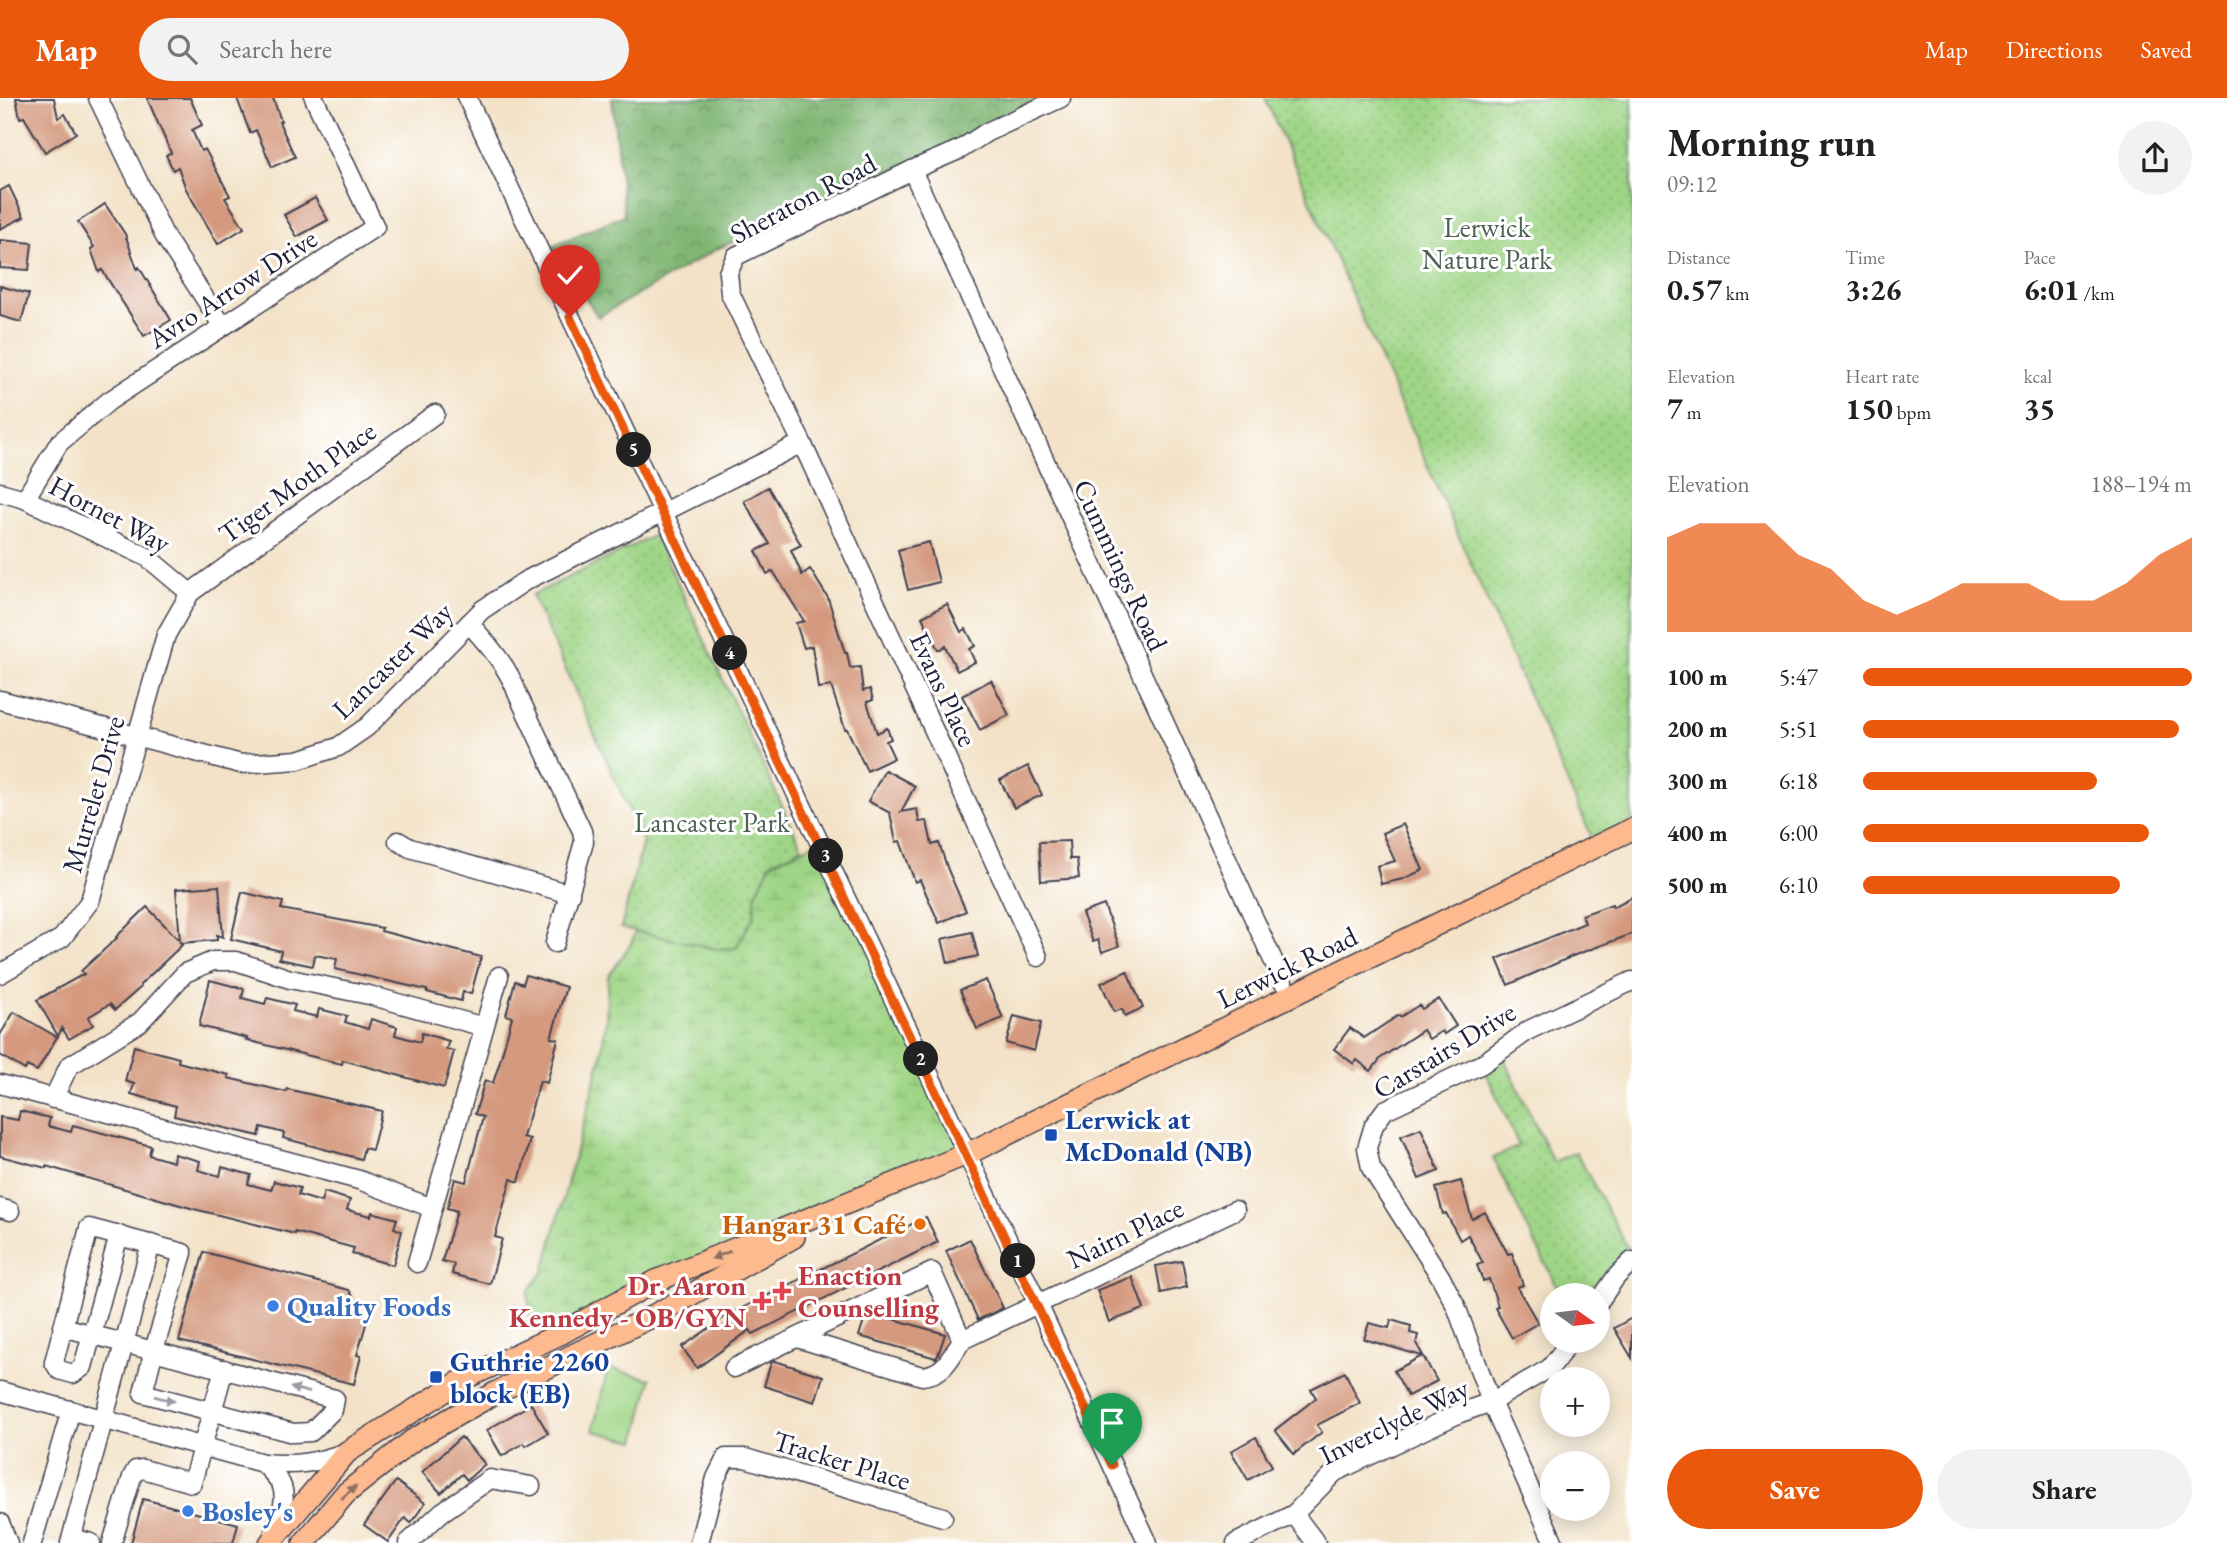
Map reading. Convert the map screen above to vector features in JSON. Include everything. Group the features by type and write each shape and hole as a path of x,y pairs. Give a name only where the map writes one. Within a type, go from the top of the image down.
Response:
{"main road":[{"name":"Lerwick Road","path":"875,1192 967,1154 1632,829"},
{"path":"270,1543 347,1452 466,1378 560,1334 656,1282 875,1192"},
{"path":"304,1543 345,1494 413,1440 497,1392 651,1317 875,1192"}],"street":[{"path":"98,98 165,237 222,325"},
{"name":"Avro Arrow Drive","path":"25,499 59,443 109,401 375,227 314,98"},
{"path":"467,98 1038,1304 1148,1543"},
{"name":"Sheraton Road","path":"802,443 730,293 728,274 736,256 961,149 987,132 1061,98"},
{"name":"Cummings Road","path":"912,170 1283,982"},
{"name":"Tiger Moth Place","path":"190,593 435,414"},
{"path":"664,513 802,443"},
{"name":"Evans Place","path":"802,443 1038,957"},
{"name":"Hornet Way","path":"0,492 25,499 147,557 190,593"},
{"name":"Lancaster Way","path":"0,700 241,764 299,760 338,747 368,727 482,610 525,581 664,513"},
{"name":"Murrelet Drive","path":"0,974 62,938 90,901 166,635 190,593"},
{"path":"468,623 503,663 512,679 582,831 584,842 555,943"},
{"path":"398,841 410,848 570,894"},
{"path":"53,1098 69,1066 139,1021 185,973 213,961 236,961 290,979 369,995 484,1027"},
{"path":"416,1263 499,976"},
{"name":"Carstairs Drive","path":"1554,1543 1491,1402 1456,1306 1440,1276 1371,1168 1367,1148 1374,1125 1385,1110 1482,1064 1530,1030 1632,981"},
{"path":"0,1084 359,1180 432,1208"},
{"name":"Nairn Place","path":"962,1340 1235,1210"},
{"path":"63,1326 92,1334 124,1343 154,1350 335,1399 333,1410 311,1432 293,1433 143,1393 154,1350 183,1252 89,1227 63,1326 54,1362 59,1370 73,1374 83,1367 92,1334 119,1235"},
{"path":"90,1543 71,1540 151,1244"},
{"path":"1610,1286 1632,1261"},
{"path":"734,1368 932,1272 962,1340 943,1368 935,1375 922,1376 797,1338"},
{"name":"Inverclyde Way","path":"1236,1543 1294,1514 1335,1472 1460,1413 1491,1402 1550,1368 1561,1353"},
{"path":"112,1543 131,1477 136,1470 143,1469 192,1483 224,1369"},
{"path":"0,1391 263,1463 314,1463 347,1452"},
{"path":"32,1543 71,1410"},
{"name":"Tracker Place","path":"699,1543 716,1478 726,1458 746,1458 943,1517"},
{"path":"263,1463 281,1484 283,1493 283,1506 270,1543"},
{"path":"408,1543 442,1512 490,1479 531,1486"},
{"path":"1294,1514 1316,1543"},
{"path":"0,1523 8,1543"}],"green space":[{"path":"612,98 1054,98 719,248 598,317 552,246 624,215"},
{"name":"Lerwick Nature Park","path":"1265,98 1632,98 1632,829 1596,847"},
{"name":"Lancaster Park","path":"655,535 802,848 771,863 756,894 754,916 736,948 716,949 621,928 643,841 532,595"},
{"path":"819,841 967,1154 560,1334 530,1316 528,1292 544,1271 601,1057 608,977 632,942 635,931 716,949 736,948 754,916 756,894 771,863"},
{"path":"1501,1052 1553,1162 1576,1152 1632,1256 1608,1283 1555,1283 1493,1158 1519,1146 1482,1064"},
{"path":"608,1368 651,1379 636,1441 593,1431"}],"building":[{"path":"16,98 54,98 58,118 65,114 76,133 45,152 24,117 20,118"},
{"path":"147,98 190,98 202,125 192,130 201,151 205,149 230,196 225,198 244,228 218,244 186,189 178,167 173,170 166,155 171,153"},
{"path":"237,98 273,98 281,121 279,122 295,157 272,167 256,130 250,133"},
{"path":"9,186 24,217 0,229 0,191"},
{"path":"315,198 328,220 297,237 284,215"},
{"path":"105,204 125,234 137,269 139,267 171,320 144,336 102,270 99,272 91,249 94,247 78,222"},
{"path":"0,240 32,243 29,270 0,268"},
{"path":"0,286 29,294 21,322 0,316"},
{"path":"768,487 801,545 791,550 802,575 810,569 828,598 850,668 860,667 863,691 870,689 873,700 867,702 877,733 887,728 891,739 886,741 894,758 867,771 845,729 831,686 818,688 812,646 804,648 796,623 804,621 773,571 767,574 756,551 770,544 744,501"},
{"path":"929,542 939,582 908,590 898,550"},
{"path":"947,604 961,632 966,629 975,646 969,649 975,662 957,671 945,646 938,650 922,617"},
{"path":"991,680 1009,715 980,730 962,696"},
{"path":"1028,766 1042,795 1014,808 1000,780"},
{"path":"885,770 915,786 901,812 917,809 919,822 927,821 932,845 939,843 966,911 939,923 920,880 915,882 900,841 896,842 890,813 868,801"},
{"path":"1403,824 1423,870 1403,879 1381,884 1377,866 1395,861 1382,833"},
{"path":"1069,841 1070,859 1077,859 1079,878 1041,881 1039,842"},
{"path":"219,886 223,937 217,935 217,940 181,943 183,944 140,985 141,987 115,1010 110,1004 88,1017 93,1025 69,1039 62,1028 58,1036 37,1000 84,974 81,971 147,907 180,941 176,889"},
{"path":"242,892 283,902 281,909 382,928 381,931 481,957 471,994 463,992 461,1001 427,990 335,969 337,959 315,955 313,966 279,959 281,951 231,939"},
{"path":"1632,897 1632,934 1575,955 1508,985 1497,959 1585,923 1582,915 1612,904 1613,907"},
{"path":"1104,905 1119,946 1102,952 1098,940 1093,942 1082,913"},
{"path":"972,932 978,956 948,963 942,939"},
{"path":"1127,971 1143,1008 1125,1016 1122,1009 1114,1012 1101,983"},
{"path":"526,975 566,987 551,1038 558,1039 547,1083 540,1081 523,1137 530,1139 519,1182 511,1179 495,1237 502,1239 490,1284 452,1274 454,1264 442,1261 457,1211 447,1208 455,1179 466,1182 483,1117 475,1114 485,1080 493,1083 500,1061 512,1017 506,1015 515,981 523,984"},
{"path":"210,980 244,989 242,998 265,1004 267,998 295,1005 293,1011 317,1017 319,1009 347,1016 345,1022 368,1029 371,1019 397,1027 395,1035 420,1042 422,1033 449,1041 446,1049 454,1051 444,1088 343,1060 342,1064 199,1026"},
{"path":"986,980 1003,1018 977,1029 960,990"},
{"path":"1439,999 1456,1026 1429,1039 1423,1030 1381,1058 1371,1071 1357,1060 1354,1064 1334,1049 1350,1028 1364,1038 1399,1015 1400,1017 1419,1005 1422,1009"},
{"path":"14,1012 57,1037 37,1071 27,1066 25,1070 0,1055 0,1035"},
{"path":"1014,1016 1041,1023 1034,1051 1006,1043"},
{"path":"134,1046 179,1058 178,1062 229,1075 228,1078 382,1111 372,1150 364,1148 361,1159 283,1138 284,1133 261,1127 259,1136 174,1116 176,1106 131,1094 134,1084 125,1081"},
{"path":"20,1111 50,1118 48,1126 71,1132 73,1125 151,1146 149,1155 173,1162 174,1154 200,1161 198,1170 220,1176 222,1167 251,1175 248,1184 271,1190 274,1181 300,1188 298,1195 321,1202 324,1192 350,1200 347,1210 371,1216 372,1212 397,1219 394,1228 402,1231 393,1265 352,1254 354,1248 194,1209 46,1166 0,1156 0,1117 18,1120"},
{"path":"1421,1128 1439,1171 1419,1179 1401,1136"},
{"path":"1461,1181 1472,1219 1485,1212 1508,1254 1512,1253 1523,1285 1517,1287 1538,1323 1512,1338 1495,1308 1498,1306 1489,1279 1483,1281 1477,1265 1483,1263 1468,1235 1460,1240 1446,1213 1443,1214 1436,1188"},
{"path":"926,1217 938,1242 753,1334 750,1330 697,1368 682,1347 728,1315"},
{"path":"970,1239 1003,1308 978,1320 946,1251"},
{"name":"Quality Foods","path":"204,1252 349,1290 367,1321 357,1355 361,1356 354,1384 179,1341"},
{"path":"1182,1261 1187,1287 1161,1293 1156,1266"},
{"path":"1132,1277 1144,1309 1109,1322 1097,1290"},
{"path":"873,1313 945,1334 936,1358 859,1336 865,1317"},
{"path":"1632,1318 1632,1358 1614,1328"},
{"path":"1391,1320 1411,1326 1410,1333 1418,1335 1416,1343 1437,1381 1408,1396 1394,1371 1422,1356 1364,1339 1369,1323 1389,1328"},
{"path":"775,1361 823,1376 815,1402 764,1386 771,1363"},
{"path":"1345,1372 1360,1403 1317,1425 1322,1432 1294,1454 1275,1430 1316,1398 1311,1389"},
{"path":"531,1404 548,1433 502,1456 487,1430"},
{"path":"461,1437 485,1464 467,1480 462,1474 441,1493 422,1472"},
{"path":"1256,1437 1272,1466 1248,1480 1231,1451"},
{"path":"396,1481 425,1503 411,1523 405,1518 388,1542 364,1525"},
{"path":"143,1499 238,1524 233,1543 131,1543"}],"place":[{"name":"Lerwick at McDonald (NB)","path":"1051,1135"},
{"name":"Hangar 31 Café","path":"920,1224"},
{"name":"Enaction Counselling","path":"782,1291"},
{"name":"Dr. Aaron Kennedy - OB/GYN","path":"762,1301"},
{"name":"Quality Foods","path":"273,1306"},
{"name":"Guthrie 2260 block (EB)","path":"436,1377"},
{"name":"Bosley's","path":"188,1511"}],"route":[{"path":"570,317 1112,1465"}]}
